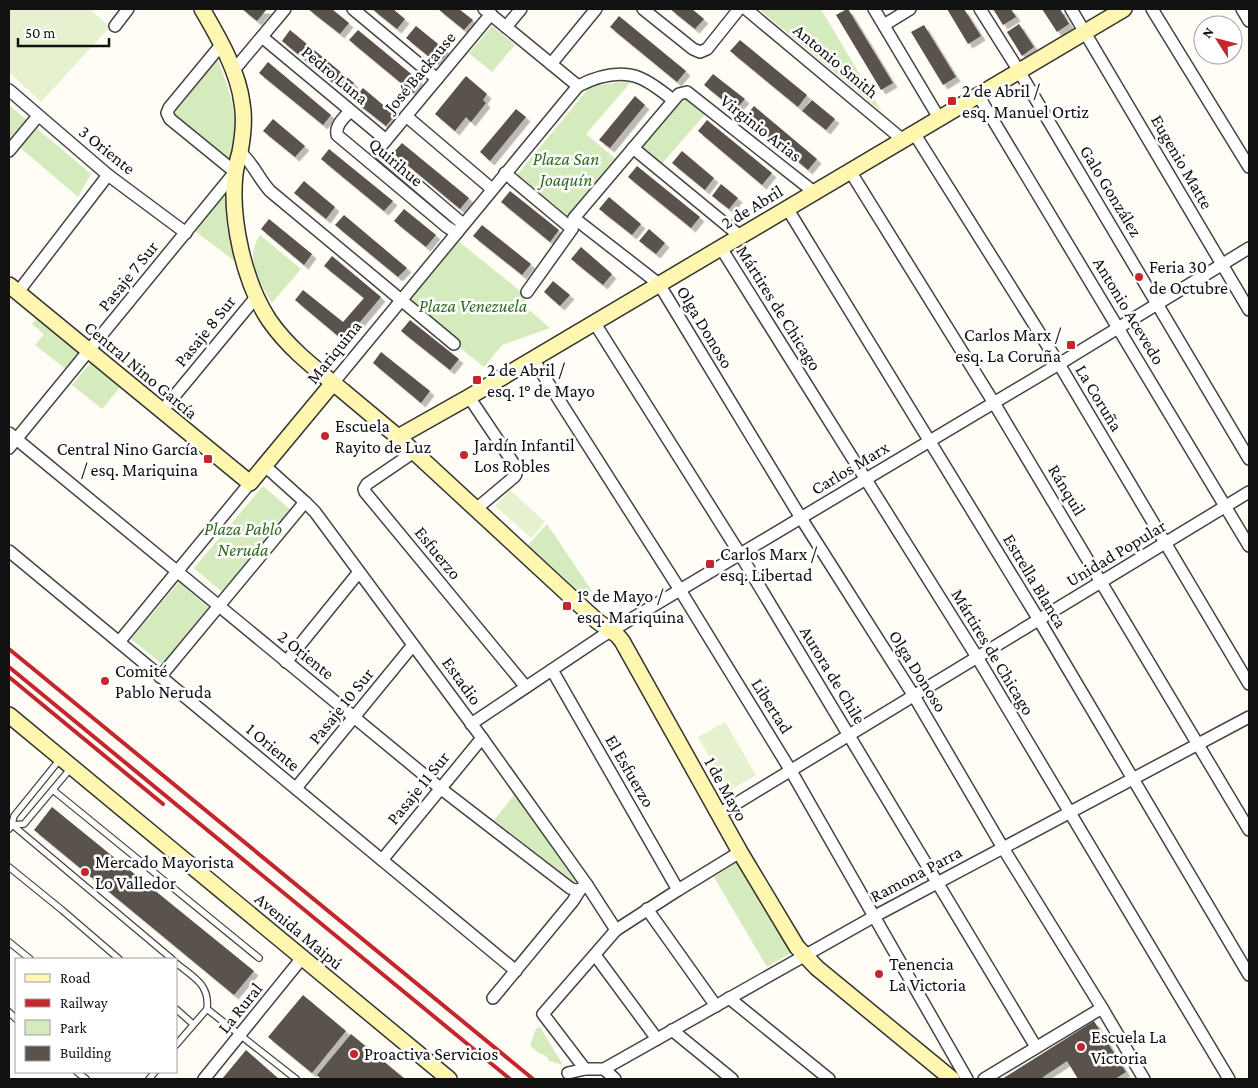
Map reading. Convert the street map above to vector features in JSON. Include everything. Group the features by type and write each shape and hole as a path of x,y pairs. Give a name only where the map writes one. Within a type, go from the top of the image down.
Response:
{"street":[{"path":"115,26 128,9"},
{"name":"1 de Mayo","path":"202,9 234,70 242,102 242,140 235,172 234,200 237,230 250,281 268,318 286,341 307,362 398,437 596,621 612,630 622,641 740,852 804,956 952,1079"},
{"path":"234,70 285,9"},
{"path":"352,9 437,79"},
{"path":"552,64 596,9"},
{"path":"643,9 693,50 700,52 707,49 739,9"},
{"name":"Antonio Smith","path":"746,9 909,136"},
{"path":"874,9 939,118"},
{"path":"884,25 910,9"},
{"name":"Galo González","path":"980,9 1249,458"},
{"name":"Eugenio Matte","path":"1070,9 1249,310"},
{"name":"2 de Abril","path":"398,437 469,397 1124,9"},
{"path":"1152,9 1249,167"},
{"path":"1242,9 1249,21"},
{"path":"506,27 515,11"},
{"path":"487,12 578,86 606,76 632,76 654,86 673,100 573,223 527,292"},
{"name":"José Backause","path":"460,229 377,151 437,79 487,12"},
{"name":"Pedro Luna","path":"262,38 386,140"},
{"path":"221,45 169,108 167,113 170,120 235,172"},
{"name":"Mariquina","path":"119,642 578,86"},
{"name":"3 Oriente","path":"9,90 108,175 186,233"},
{"name":"Virginio Arias","path":"673,100 679,94 687,92 814,192"},
{"name":"Antonio Acevedo","path":"978,95 1249,546"},
{"name":"Quirihue","path":"350,111 338,125 337,134 447,227 460,229"},
{"path":"9,151 38,116"},
{"path":"406,116 492,189"},
{"name":"La Coruña","path":"909,136 1059,364 1249,684"},
{"path":"633,148 740,236"},
{"path":"240,152 248,159 265,186 275,196 454,344"},
{"name":"Ránquil","path":"850,171 994,402 1249,830"},
{"name":"Pasaje 7 Sur","path":"11,440 89,351 235,172"},
{"path":"505,174 659,284"},
{"path":"13,288 108,175"},
{"name":"Estrella Blanca","path":"787,208 1039,620 1249,975"},
{"name":"Mártires de Chicago","path":"721,248 977,658 1228,1079"},
{"name":"Carlos Marx","path":"471,724 612,630 1059,364 1249,248"},
{"name":"Olga Donoso","path":"659,284 801,518 914,696 1003,848 1144,1079"},
{"name":"Central Nino García","path":"13,288 250,483"},
{"name":"Pasaje 8 Sur","path":"162,411 257,296"},
{"name":"Aurora de Chile","path":"594,322 740,554 1036,1047"},
{"name":"Libertad","path":"533,359 680,590 791,771 967,1079"},
{"path":"469,397 514,464 516,470 514,477 476,509"},
{"name":"2 Oriente","path":"11,440 177,572 440,788 570,888 577,890 584,887"},
{"name":"Esfuerzo","path":"414,452 366,484 365,492 526,688"},
{"name":"Estadio","path":"265,466 315,512 482,738 584,887 616,930"},
{"name":"Unidad Popular","path":"719,814 1249,492"},
{"path":"160,677 305,502"},
{"name":"1 Oriente","path":"9,551 516,971"},
{"path":"286,662 359,572"},
{"name":"Pasaje 10 Sur","path":"296,788 413,645"},
{"name":"El Esfuerzo","path":"552,670 678,890"},
{"name":"Avenida Maipú","path":"9,714 450,1079"},
{"name":"Ramona Parra","path":"604,1069 874,916 1249,717"},
{"name":"Pasaje 11 Sur","path":"382,860 482,738"},
{"path":"585,1069 543,1014 616,930 740,852"},
{"path":"493,998 584,887"},
{"path":"648,910 716,1006"},
{"path":"595,955 657,1039"},
{"name":"La Rural","path":"204,1079 302,958"},
{"path":"729,998 829,1079"},
{"path":"984,1079 1102,1008"},
{"path":"672,1030 732,1079"},
{"path":"568,1073 585,1069 604,1069 615,1079"}],"lane":[{"path":"10,826 24,824 53,790 66,762"},
{"path":"10,826 14,816 66,762"},
{"path":"53,790 259,958"},
{"path":"10,826 171,958"},
{"path":"9,867 117,958"},
{"path":"9,942 29,958"},
{"path":"178,965 201,983 208,999 207,1008 178,1043"},
{"path":"207,1008 296,1079"},
{"path":"178,1011 194,1024"}],"green space":[{"path":"9,9 90,9 110,27 41,102 9,72"},
{"path":"759,9 821,9 882,112"},
{"path":"492,26 515,45 492,72 469,53"},
{"path":"216,56 233,107 234,142 227,165 168,116"},
{"name":"Plaza San Joaquín","path":"631,82 586,134 617,160 569,219 517,175 589,88"},
{"path":"681,92 706,113 660,166 637,147"},
{"path":"9,105 91,174 78,197 9,138"},
{"path":"225,193 226,221 237,263 195,231"},
{"path":"260,235 301,269 272,303 258,278 253,261 255,244"},
{"name":"Plaza Venezuela","path":"457,240 524,294 525,306 550,328 502,345 484,367 406,305"},
{"path":"39,316 82,351 67,370 35,345 44,334 32,324"},
{"path":"93,360 123,384 102,409 72,385"},
{"name":"Plaza Pablo Neruda","path":"263,486 292,511 223,593 194,568"},
{"path":"510,490 545,522 531,538 495,506"},
{"path":"547,524 592,591 584,596 528,545"},
{"name":"Plaza Pablo Neruda","path":"179,582 209,608 162,664 131,639"},
{"path":"725,722 756,775 729,791 698,737"},
{"path":"515,794 577,881 573,883 494,820"},
{"path":"737,862 791,953 767,967 714,877"},
{"path":"540,1027 563,1065 549,1061 546,1056 530,1046 536,1029"}],"building":[{"path":"242,9 267,9 257,21"},
{"path":"308,9 332,9 349,23 340,34"},
{"path":"372,9 393,9 405,19 397,29"},
{"path":"438,9 459,9 473,20 464,30"},
{"path":"670,9 692,9 704,19 695,29"},
{"path":"847,9 893,83 881,90 836,15"},
{"path":"947,9 964,9 981,36 968,44"},
{"path":"993,9 1011,9 1016,17 1003,25"},
{"path":"1042,9 1060,9 1069,24 1057,32"},
{"path":"619,16 686,71 677,82 610,27"},
{"path":"1019,24 1034,47 1022,56 1007,32"},
{"path":"924,25 956,77 943,85 911,32"},
{"path":"416,26 448,52 438,64 406,38"},
{"path":"290,30 354,83 345,93 282,41"},
{"path":"358,30 421,82 413,93 349,40"},
{"path":"740,40 807,95 798,107 730,51"},
{"path":"268,62 331,115 323,125 259,73"},
{"path":"713,74 745,99 735,110 704,85"},
{"path":"466,76 487,94 483,100 486,103 471,122 466,117 455,131 435,114"},
{"path":"363,88 395,115 386,126 353,100"},
{"path":"635,96 645,105 610,148 599,140"},
{"path":"812,100 835,119 826,130 802,111"},
{"path":"754,106 817,159 808,170 745,117"},
{"path":"516,109 526,117 490,161 480,152"},
{"path":"273,119 305,146 295,157 263,131"},
{"path":"707,120 772,173 762,185 698,131"},
{"path":"402,143 469,198 460,209 393,153"},
{"path":"329,149 393,201 384,211 321,159"},
{"path":"682,151 714,178 705,190 672,163"},
{"path":"637,166 700,217 691,228 628,177"},
{"path":"304,181 335,207 326,219 294,193"},
{"path":"721,184 738,198 729,209 712,196"},
{"path":"510,191 559,230 550,242 501,202"},
{"path":"609,197 641,224 632,235 599,209"},
{"path":"404,209 436,235 426,247 394,221"},
{"path":"344,215 407,268 398,277 335,225"},
{"path":"269,219 312,254 304,265 261,229"},
{"path":"482,225 531,264 522,275 473,236"},
{"path":"649,229 665,243 656,254 639,241"},
{"path":"581,247 612,274 603,285 571,259"},
{"path":"332,256 381,297 344,341 295,300 303,290 343,322 364,298 324,266"},
{"path":"553,281 570,295 560,306 544,292"},
{"path":"410,320 459,359 450,370 401,331"},
{"path":"381,352 430,391 421,403 373,363"},
{"path":"52,807 254,971 234,995 34,830"},
{"path":"303,995 346,1031 312,1073 268,1037"},
{"name":"Escuela La Victoria","path":"1094,1021 1126,1072 1115,1079 1078,1079 1067,1061 1043,1077 1044,1079 1002,1079"},
{"name":"Proactiva Servicios","path":"351,1034 405,1079 321,1079 317,1075"},
{"path":"246,1050 279,1079 222,1079"}],"railway":[{"path":"9,649 533,1079"},
{"path":"9,667 510,1079"},
{"path":"9,677 163,804"}],"place":[{"name":"2 de Abril / esq. Manuel Ortiz","path":"952,101"},
{"name":"Feria 30 de Octubre","path":"1139,277"},
{"name":"Carlos Marx / esq. La Coruña","path":"1071,345"},
{"name":"2 de Abril / esq. 1° de Mayo","path":"477,380"},
{"name":"Escuela Rayito de Luz","path":"325,436"},
{"name":"Jardín Infantil Los Robles","path":"464,455"},
{"name":"Central Nino García / esq. Mariquina","path":"208,459"},
{"name":"Carlos Marx / esq. Libertad","path":"710,564"},
{"name":"1° de Mayo / esq. Mariquina","path":"567,606"},
{"name":"Comité Pablo Neruda","path":"105,681"},
{"name":"Mercado Mayorista Lo Valledor","path":"85,872"},
{"name":"Tenencia La Victoria","path":"879,974"},
{"name":"Escuela La Victoria","path":"1081,1047"},
{"name":"Proactiva Servicios","path":"354,1054"}]}
